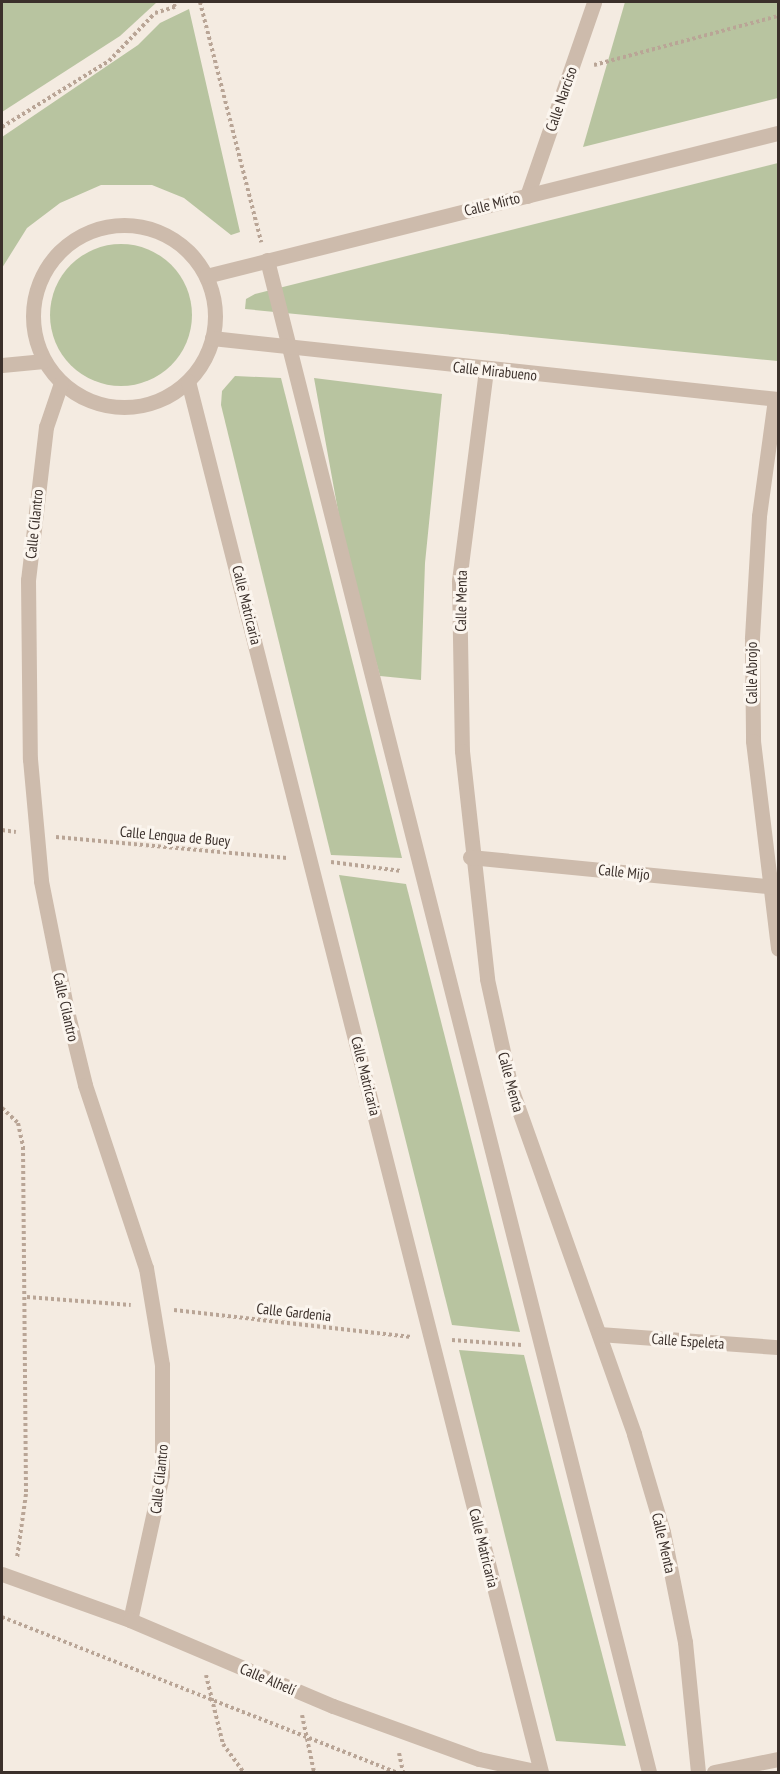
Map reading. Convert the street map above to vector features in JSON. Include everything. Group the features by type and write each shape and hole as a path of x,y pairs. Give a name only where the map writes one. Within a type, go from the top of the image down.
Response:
{"street":[{"name":"Calle Narciso","path":"527,196 594,2"},
{"name":"Calle Mirto","path":"206,276 778,133"},
{"path":"119,225 154,231 190,254 206,276 215,306 212,338 188,381 148,404 111,407 84,399 61,383 44,361 34,336 38,284 51,261 93,230 119,225"},
{"path":"267,261 419,873 649,1773"},
{"name":"Calle Mirabueno","path":"212,338 486,370 777,399"},
{"path":"2,365 44,361"},
{"name":"Calle Menta","path":"486,370 459,581 470,857 487,979 511,1088 598,1334 663,1532 685,1642 698,1773"},
{"name":"Calle Matricaria","path":"188,381 312,860 540,1773"},
{"name":"Calle Cilantro","path":"61,383 46,427 28,580 26,675 35,835 80,1064 136,1232 154,1308 162,1365 162,1475 130,1620"},
{"name":"Calle Abrojo","path":"777,399 759,516 752,639 753,741 773,887 778,948"},
{"name":"Calle Mijo","path":"470,857 773,887"},
{"name":"Calle Espeleta","path":"598,1334 778,1347"},
{"name":"Calle Alhelí","path":"2,1574 130,1620 333,1706 479,1759 540,1773"},
{"path":"714,1773 778,1759"}],"path":[{"path":"2,127 109,61 155,13 175,8 173,2"},
{"path":"200,2 267,261"},
{"path":"570,71 778,16"},
{"name":"Calle Lengua de Buey","path":"35,835 312,860 419,873"},
{"path":"2,1108 18,1123 23,1147 27,1297 26,1494 17,1561"},
{"name":"Calle Gardenia","path":"27,1297 154,1308 431,1339 540,1346"},
{"path":"2,1617 212,1698 307,1739 396,1773"},
{"path":"206,1674 223,1744 243,1773"},
{"path":"302,1715 314,1773"},
{"path":"399,1752 403,1773"}],"green space":[{"path":"2,2 157,2 120,36 2,112"},
{"path":"625,2 778,2 778,98 583,147"},
{"path":"189,9 240,232 231,235 184,198 152,185 101,185 60,203 27,228 2,268 2,137 138,45 160,23"},
{"path":"778,163 778,361 245,309 246,299 255,294"},
{"path":"121,244 148,250 171,265 186,288 192,315 186,342 171,365 148,380 121,386 94,380 71,365 56,342 50,315 56,288 71,265 94,250"},
{"path":"235,376 281,378 402,858 331,855 221,405 222,391"},
{"path":"314,378 442,394 425,563 421,680 380,676 346,555"},
{"path":"339,875 406,884 520,1332 452,1325"},
{"path":"459,1350 524,1355 626,1746 556,1741"}]}
